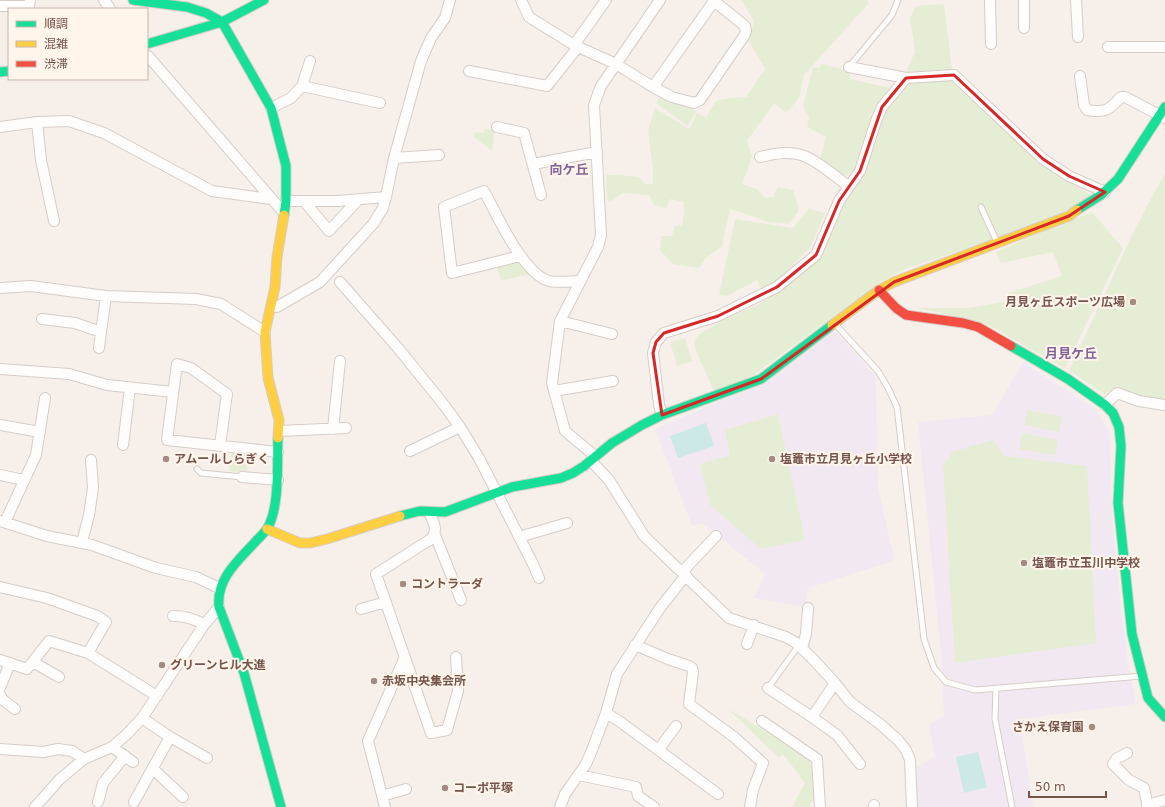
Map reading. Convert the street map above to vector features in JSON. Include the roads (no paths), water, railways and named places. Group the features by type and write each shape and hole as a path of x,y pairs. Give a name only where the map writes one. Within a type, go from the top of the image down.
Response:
{"street":[{"path":"0,6 29,6 30,0"},
{"path":"133,0 187,7 206,13 222,22 271,108 286,166 286,201 277,257 275,287 266,332 268,378 279,420 278,480 276,499 267,529 229,570 220,588 218,598 219,608 244,673 281,807"},
{"path":"148,44 222,22 264,0"},
{"path":"272,306 277,307 320,282 373,224 383,208 394,158 421,61 431,38 445,18 450,0"},
{"path":"522,0 529,16 576,46 616,64 653,87 684,101 694,103 700,100 744,36 746,31 745,26 713,0 653,87"},
{"path":"469,71 548,86 606,0"},
{"path":"660,0 601,86 594,105 601,235 598,247 560,321 552,383 565,431 593,458 613,485 644,536 729,618 786,636 800,646 835,683 850,702 880,724 898,740 906,750 910,760 912,807"},
{"path":"990,0 991,44"},
{"path":"1024,0 1024,28"},
{"path":"1076,0 1078,37"},
{"path":"1108,47 1165,47"},
{"path":"148,56 284,213"},
{"path":"271,108 292,98 302,86 310,61"},
{"path":"849,67 906,78 954,74 1043,159 1069,176 1105,192"},
{"path":"267,529 300,543 310,543 420,511 445,512 465,506 512,486 561,478 584,466 612,443 662,415 761,379 879,290 894,282 1069,216 1105,192 1118,179 1163,113 1125,97 1121,97 1110,109 1096,111 1087,110 1084,105 1080,76"},
{"path":"662,415 659,405 653,352 656,342 664,333 718,316 777,288 816,255 839,200 860,171 882,107 906,78"},
{"path":"302,86 380,103"},
{"path":"0,127 36,122 69,121 104,133 212,191 271,199"},
{"path":"36,122 41,160 54,221"},
{"path":"497,127 524,133 541,195"},
{"path":"533,164 597,152"},
{"path":"760,157 778,153 792,153 804,156 848,186"},
{"path":"394,158 439,155"},
{"path":"520,256 452,273 444,207 484,191 520,256 534,272 549,281 580,281"},
{"path":"286,201 358,200 386,197"},
{"path":"304,201 329,231 358,200"},
{"path":"340,282 398,348 460,427 479,458 533,564 538,578"},
{"path":"0,288 31,286 106,296 196,299 221,304 266,332"},
{"path":"879,290 896,308 906,315 963,323 978,327 1068,379 1105,405 1113,413 1120,427 1121,446 1118,503 1132,634 1148,698 1161,714 1165,716"},
{"path":"99,348 106,296"},
{"path":"42,319 75,323 101,332"},
{"path":"560,321 612,334"},
{"path":"333,429 340,361"},
{"path":"220,445 227,394 191,368 177,364 167,440 278,452"},
{"path":"0,369 69,374 107,385 173,392"},
{"path":"554,391 613,381"},
{"path":"123,445 130,388"},
{"path":"1105,405 1117,393 1139,401 1165,405"},
{"path":"45,398 36,455 2,521 47,536 82,542 156,568 196,577 220,588"},
{"path":"0,425 40,432"},
{"path":"410,451 460,427"},
{"path":"279,431 346,428"},
{"path":"82,542 89,515 93,488 91,460"},
{"path":"0,475 24,480"},
{"path":"242,477 278,480"},
{"path":"429,512 436,529 435,535 432,539 376,574 431,733 447,730 458,691 456,657"},
{"path":"518,537 568,522"},
{"path":"435,535 461,600"},
{"path":"560,807 592,750 606,713 617,674 684,574 716,536"},
{"path":"0,587 47,598 97,616 106,622 88,653"},
{"path":"361,609 386,602"},
{"path":"34,807 60,779 84,759 112,747 142,718 204,625 219,608"},
{"path":"800,646 806,634 808,608"},
{"path":"173,616 185,616 197,620 204,625"},
{"path":"747,644 754,625"},
{"path":"0,688 5,661 27,669 49,641 88,653 157,696"},
{"path":"635,645 692,668 693,672 689,704 734,737 763,763 753,790 750,807"},
{"path":"385,807 368,741 404,657"},
{"path":"33,662 59,677"},
{"path":"812,717 835,683"},
{"path":"768,688 837,735 860,764"},
{"path":"0,695 3,700 15,709"},
{"path":"606,713 659,749 718,794"},
{"path":"142,718 170,737 207,758"},
{"path":"762,721 817,759 820,807"},
{"path":"659,749 676,726"},
{"path":"134,802 170,737"},
{"path":"98,802 104,783 129,759 112,747"},
{"path":"0,749 43,752 58,749 72,751 84,759"},
{"path":"1127,753 1116,759 1113,764 1129,780 1144,788 1148,806 1165,800"},
{"path":"153,769 183,797"},
{"path":"579,775 636,787 638,796 654,807"},
{"path":"382,796 406,790"}],"lane":[{"path":"849,67 892,15 898,0"},
{"path":"981,207 998,243"},
{"path":"835,323 878,371 897,407 924,639 934,668 946,682 976,690 1142,676"},
{"path":"197,469 201,473 242,477"},
{"path":"768,688 800,646"},
{"path":"996,688 995,719 1012,807"}],"water":[{"path":"706,423 714,446 678,458 670,436"},
{"path":"978,752 987,787 964,793 956,757"}],"place":[{"name":"月見ヶ丘スポーツ広場","path":"1133,302"},
{"name":"アムールしらぎく","path":"166,459"},
{"name":"塩竈市立月見ヶ丘小学校","path":"772,459"},
{"name":"塩竈市立玉川中学校","path":"1024,563"},
{"name":"コントラーダ","path":"403,584"},
{"name":"グリーンヒル大進","path":"162,665"},
{"name":"赤坂中央集会所","path":"374,681"},
{"name":"さかえ保育園","path":"1092,727"},
{"name":"コーポ平塚","path":"445,788"}],"district":[{"name":"向ケ丘","path":"569,169"},
{"name":"月見ケ丘","path":"1071,353"}]}
